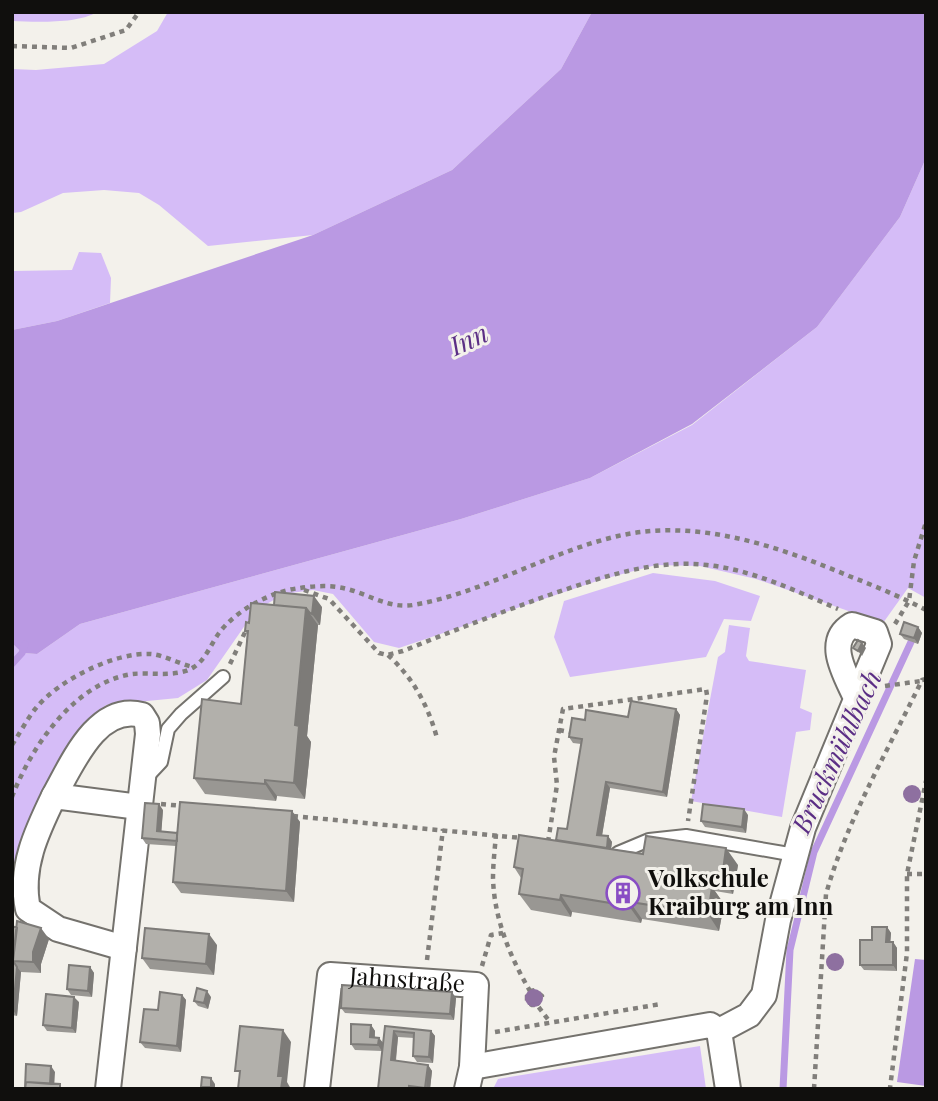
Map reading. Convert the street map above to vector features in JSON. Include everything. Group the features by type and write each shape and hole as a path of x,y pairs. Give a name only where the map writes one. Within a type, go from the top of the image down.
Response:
{"street":[{"path":"728,1089 719,1031 749,1015 764,995 778,920 803,828 879,643 875,632 852,625 844,630 836,645 856,698"},
{"path":"108,1089 124,948 147,723 142,715 132,712 106,720 73,762 54,796 26,865 19,902 58,929 124,948"},
{"path":"54,796 140,797"},
{"name":"Jahnstraße","path":"317,1089 330,975 476,985 469,1078 710,1025 719,1031"}],"lane":[{"path":"140,797 161,762 168,729 223,677"},
{"path":"618,853 649,840 687,836 795,855"}],"path":[{"path":"12,46 71,48 127,30 139,12"},
{"path":"909,601 914,561 926,522"},
{"path":"256,612 261,602 299,588 341,587 393,606 411,606 449,596 618,536 652,532 720,534 773,546 926,610"},
{"path":"299,588 328,599 379,653 387,654 403,651 508,609 585,583 629,570 663,564 708,565 746,573 841,611 852,625"},
{"path":"223,677 251,621"},
{"path":"12,745 35,709 56,688 96,667 116,659 155,654 194,667"},
{"path":"387,654 420,692 430,713 437,738"},
{"path":"884,686 924,680"},
{"path":"814,1089 826,894 834,864 924,680"},
{"path":"548,842 557,785 554,757 563,709 706,689 689,804 687,836"},
{"path":"559,730 574,733"},
{"path":"892,1089 907,953 907,874 926,781"},
{"path":"140,797 193,807"},
{"path":"288,816 522,838"},
{"path":"425,981 443,829"},
{"path":"496,834 493,877 503,933 516,968 530,991"},
{"path":"535,840 560,843"},
{"path":"907,874 926,874"},
{"path":"476,985 491,935 503,933"},
{"path":"530,991 535,990 541,996 537,1004"},
{"path":"530,991 527,1002 537,1004"},
{"path":"537,1004 550,1023"},
{"path":"474,1035 661,1004"}],"shaded area":[{"path":"12,12 97,12 79,19 44,22 12,21"},
{"path":"168,12 592,12 561,69 452,170 313,235 208,246 159,205 139,193 104,190 63,193 21,212 12,213 12,69 36,70 104,64 157,31"},
{"path":"926,158 926,598 908,588 883,623 756,579 700,566 656,565 600,580 399,648 374,642 333,594 313,590 284,594 265,605 248,621 207,680 178,698 106,705 88,723 51,775 29,828 12,883 12,643 22,653 37,654 80,624 461,519 590,478 692,425 817,327 900,217"},
{"path":"79,252 101,253 111,278 110,303 57,321 12,330 12,271 72,270"},
{"path":"653,573 715,581 760,596 751,621 724,619 706,657 570,677 554,637 564,601"},
{"path":"729,625 750,628 746,656 749,661 806,670 800,708 812,713 810,730 796,732 782,817 691,801 718,657 725,652"},
{"path":"700,1046 706,1089 493,1089 498,1079"}],"water":[{"name":"Inn","path":"592,12 926,12 926,158 900,217 817,327 692,424 590,478 461,519 80,624 37,654 22,653 12,643 12,330 57,321 313,235 452,170 561,69"},
{"path":"915,959 926,960 926,1086 897,1082"}],"building":[{"path":"275,592 314,596 312,614 306,608 274,605"},
{"path":"251,603 306,608 295,725 299,726 294,783 265,780 265,784 194,778 202,699 241,704 248,631 245,631 246,622 249,623"},
{"path":"904,622 918,627 914,638 900,634"},
{"path":"858,640 862,643 858,651 853,648"},
{"path":"631,701 676,709 663,792 606,782 597,835 608,836 607,848 556,840 558,828 567,829 582,739 569,737 572,718 585,720 586,710 628,717"},
{"path":"180,802 292,811 286,891 173,882"},
{"path":"145,803 159,804 157,831 177,833 177,841 142,838"},
{"path":"703,804 744,809 742,827 701,821"},
{"name":"Volkschule Kraiburg am Inn","path":"519,835 643,854 646,836 726,848 722,878 701,874 699,885 712,887 708,914 630,902 629,906 561,895 560,900 519,894 523,869 514,867"},
{"path":"17,921 41,928 33,952 33,962 13,961"},
{"path":"12,926 17,928 13,961 17,967 13,1010"},
{"path":"872,927 887,927 886,942 893,942 893,965 860,965 860,940 872,940"},
{"path":"145,928 209,934 206,964 142,958"},
{"path":"69,965 90,967 88,991 67,989"},
{"path":"342,985 452,992 450,1014 341,1008"},
{"path":"197,988 207,991 204,1003 194,1001"},
{"path":"160,992 182,995 177,1046 140,1042 144,1009 158,1010"},
{"path":"46,994 74,997 72,1028 43,1025"},
{"path":"351,1024 371,1025 370,1037 379,1038 378,1045 351,1044"},
{"path":"240,1026 283,1030 278,1076 283,1076 281,1089 238,1089 240,1071 235,1071"},
{"path":"385,1026 431,1031 429,1057 413,1056 414,1033 394,1031 391,1060 428,1065 425,1088 409,1086 409,1089 378,1089"},
{"path":"26,1064 51,1066 50,1084 26,1082 25,1088"},
{"path":"202,1077 211,1078 211,1087 201,1087"},
{"path":"26,1082 60,1084 60,1089 25,1089"}],"waterway":[{"name":"Bruckmühlbach","path":"783,1089 790,950 814,852 911,642"},
{"path":"12,664 22,653 25,644"}],"place":[{"name":"Volkschule Kraiburg am Inn","path":"623,893"}]}
